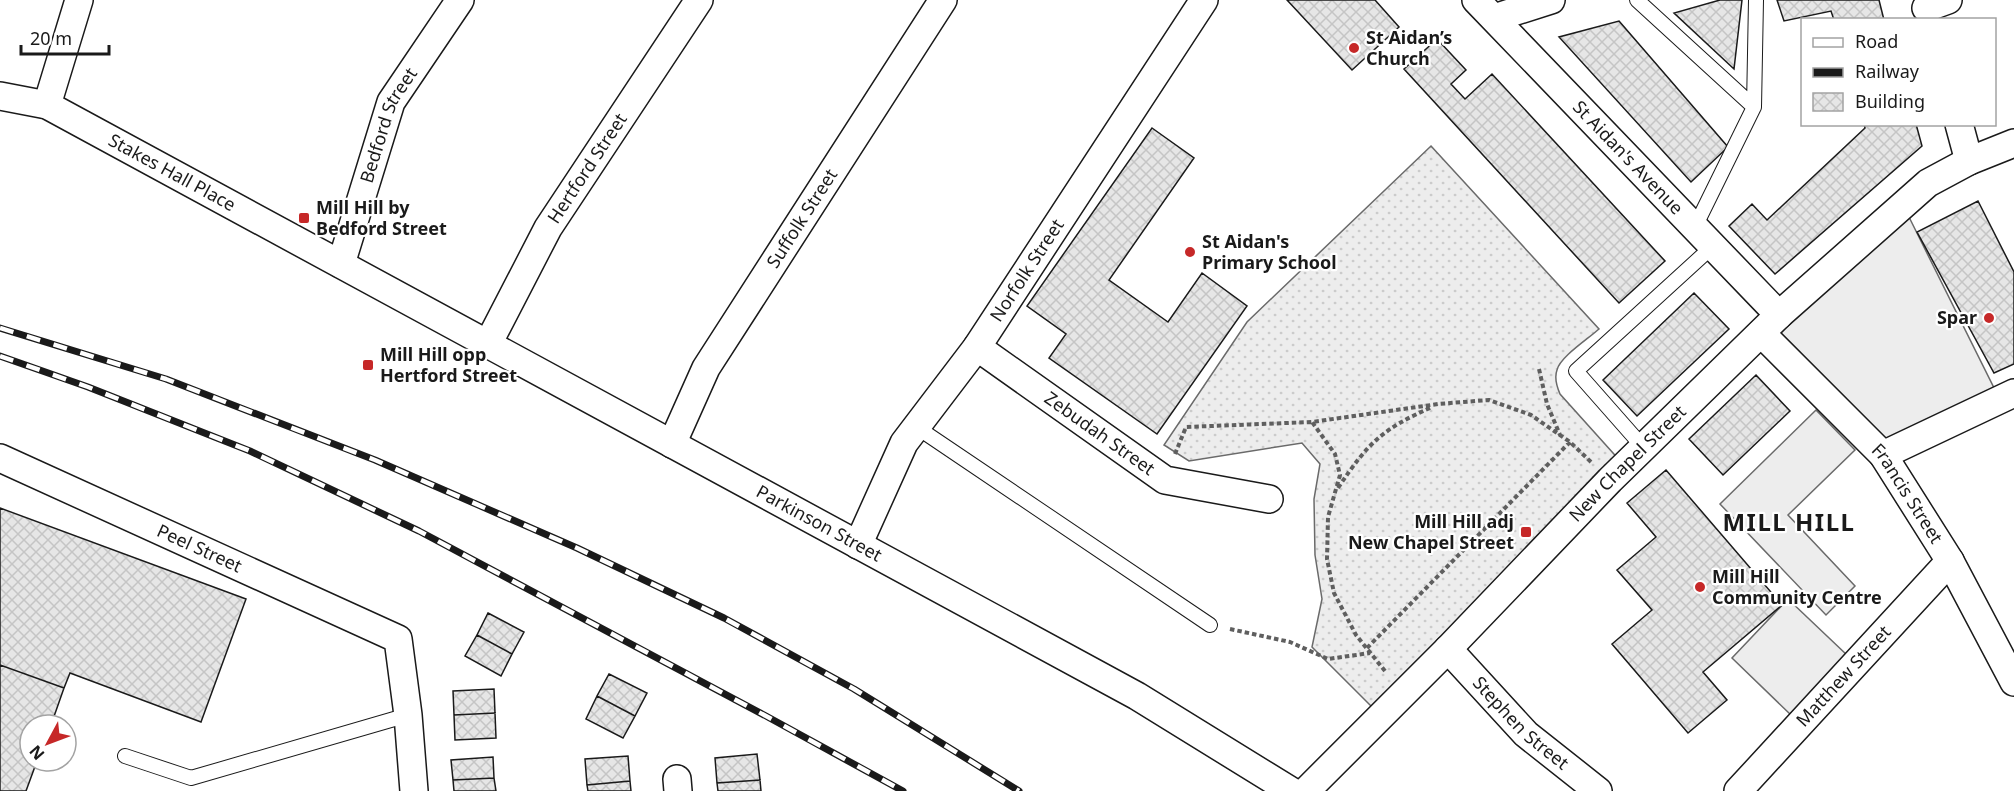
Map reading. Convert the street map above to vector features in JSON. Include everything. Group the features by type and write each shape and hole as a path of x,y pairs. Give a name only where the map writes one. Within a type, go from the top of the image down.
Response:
{"street":[{"path":"47,105 79,0"},
{"name":"Bedford Street","path":"341,264 391,102 460,0"},
{"name":"Hertford Street","path":"488,344 548,228 699,0"},
{"name":"Suffolk Street","path":"672,444 706,368 943,0"},
{"name":"Norfolk Street","path":"858,545 904,443 977,347 1204,0"},
{"path":"1485,9 1551,0"},
{"name":"St Aidan's Avenue","path":"1485,9 1704,236 1770,324"},
{"name":"Stakes Hall Place","path":"0,96 47,105 341,264"},
{"path":"1960,126 1969,161"},
{"name":"New Chapel Street","path":"1306,791 1448,649 1610,480 1770,324 1929,183 1969,161 2014,143"},
{"name":"Parkinson Street","path":"341,264 1137,696 1291,791"},
{"name":"Francis Street","path":"1770,324 1882,455 1950,561 2014,682"},
{"name":"Zebudah Street","path":"977,347 1164,480 1269,499"},
{"path":"1882,455 2014,393"},
{"name":"Peel Street","path":"0,458 398,639 408,715"},
{"name":"Matthew Street","path":"1738,791 1950,561"},
{"name":"Stephen Street","path":"1448,649 1526,734 1598,791"},
{"path":"408,715 414,791"}],"lane":[{"path":"1637,0 1754,107"},
{"path":"1643,447 1576,371 1704,236 1754,107 1756,0"},
{"path":"915,426 1210,625"},
{"path":"125,756 191,778 408,715"}],"path":[{"path":"1539,369 1547,404 1560,436"},
{"path":"1164,480 1186,427 1312,422 1438,404 1489,400 1531,415 1570,442 1610,480"},
{"path":"1335,492 1359,456 1377,437 1404,419 1438,404"},
{"path":"1312,422 1335,454 1340,475 1328,517 1327,559 1334,593 1356,635 1403,693"},
{"path":"1367,648 1570,442"},
{"path":"1210,625 1290,642 1328,659 1371,653"}],"shaded area":[{"path":"1431,146 1599,329 1563,360 1557,370 1556,382 1560,394 1622,463 1372,707 1312,647 1322,599 1315,555 1314,499 1320,464 1302,443 1189,461 1164,445 1247,322"},
{"path":"1909,217 1997,394 1883,444 1773,333"},
{"path":"1816,410 1855,450 1788,515 1855,586 1826,615 1720,504"},
{"path":"1788,599 1848,656 1791,715 1732,658"}],"building":[{"name":"St Aidan’s Church","path":"1287,0 1375,0 1399,27 1352,70"},
{"path":"1720,0 1742,0 1734,69 1674,13"},
{"path":"1777,0 1879,0 1884,18 1833,18 1831,11 1784,21"},
{"path":"1619,21 1728,147 1691,182 1559,37"},
{"path":"1437,39 1466,70 1451,84 1465,99 1492,74 1665,261 1619,303 1404,69"},
{"path":"1864,126 1917,126 1922,146 1775,274 1729,226 1752,204 1767,220"},
{"path":"1152,128 1194,158 1109,280 1168,322 1202,273 1247,306 1157,434 1049,358 1066,334 1027,306"},
{"name":"Spar","path":"1978,201 2014,272 2014,364 1994,373 1917,232"},
{"path":"1694,293 1729,329 1637,416 1603,380"},
{"path":"1756,375 1790,411 1723,475 1689,439"},
{"name":"Mill Hill Community Centre","path":"1666,470 1782,605 1703,672 1727,700 1688,733 1612,644 1652,610 1617,570 1656,537 1627,503"},
{"path":"0,508 246,599 201,722 70,673 64,688 0,665"},
{"path":"488,613 524,632 512,654 477,635"},
{"path":"477,635 512,654 501,676 465,656"},
{"path":"0,665 64,688 55,713 18,713 18,773 33,773 26,791 0,791"},
{"path":"609,674 647,693 635,716 597,696"},
{"path":"494,689 495,713 454,715 453,691"},
{"path":"597,696 635,716 623,738 586,719"},
{"path":"495,713 496,738 455,740 454,715"},
{"path":"757,754 760,780 717,783 715,758"},
{"path":"628,756 630,781 587,785 585,759"},
{"path":"493,757 494,778 453,780 451,760"},
{"path":"494,778 496,791 454,791 453,780"},
{"path":"760,780 761,791 718,791 717,783"},
{"path":"630,781 631,791 588,791 587,785"}],"railway":[{"path":"0,328 166,379 375,460 577,548 724,618 854,689 1019,791"},
{"path":"0,356 88,387 250,451 419,531 903,791"}],"place":[{"name":"St Aidan’s Church","path":"1354,48"},
{"name":"Mill Hill by Bedford Street","path":"304,218"},
{"name":"St Aidan's Primary School","path":"1190,252"},
{"name":"Spar","path":"1989,318"},
{"name":"Mill Hill opp Hertford Street","path":"368,365"},
{"name":"Mill Hill adj New Chapel Street","path":"1526,532"},
{"name":"Mill Hill Community Centre","path":"1700,587"}],"district":[{"name":"MILL HILL","path":"1789,523"}]}
